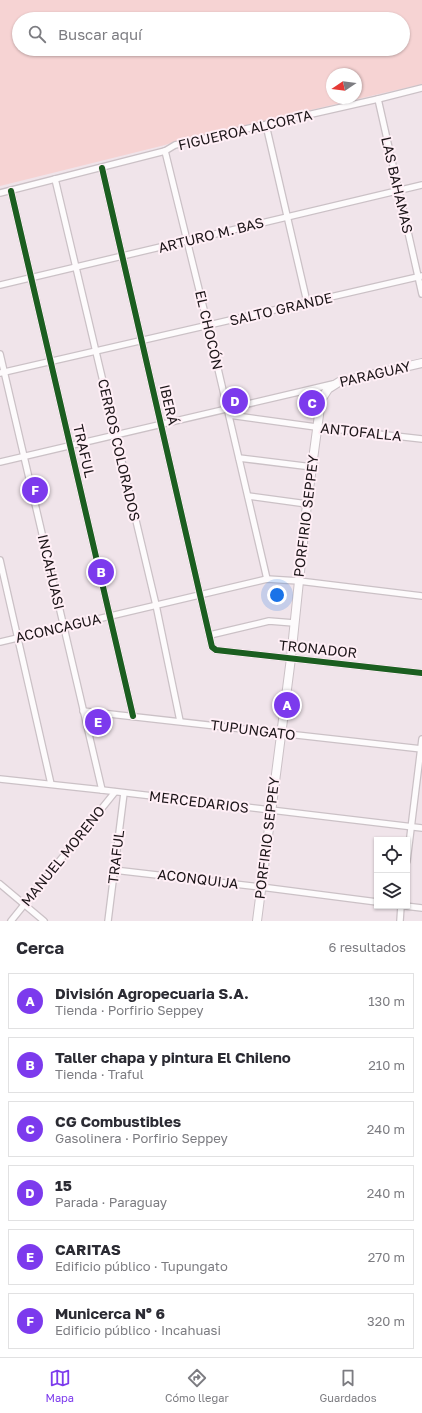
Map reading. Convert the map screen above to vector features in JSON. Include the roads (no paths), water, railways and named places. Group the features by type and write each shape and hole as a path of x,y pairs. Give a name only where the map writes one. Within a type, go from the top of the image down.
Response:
{"main road":[{"name":"PARAGUAY","path":"339,382 422,363"},
{"name":"PORFIRIO SEPPEY","path":"257,921 290,658 319,406 323,395 328,389 339,382"}],"street":[{"name":"FIGUEROA ALCORTA","path":"0,193 165,151 175,145 422,88"},
{"name":"LAS BAHAMAS","path":"378,99 398,190 420,276 422,294"},
{"path":"266,125 307,302"},
{"name":"EL CHOCÓN","path":"165,151 188,240 266,579"},
{"name":"IBERÁ","path":"102,168 212,647"},
{"name":"CERROS COLORADOS","path":"55,179 156,605 180,722"},
{"name":"ARTURO M. BAS","path":"0,285 422,185"},
{"name":"TRAFUL","path":"11,190 133,716"},
{"name":"SALTO GRANDE","path":"2,373 95,350 208,326 420,276"},
{"name":"INCAHUASI","path":"0,354 2,373 24,456 102,790"},
{"name":"PARAGUAY","path":"0,462 161,424 228,412 339,382"},
{"name":"ANTOFALLA","path":"228,412 316,427 422,439"},
{"path":"239,458 312,467"},
{"path":"248,496 307,504"},
{"path":"0,560 51,784"},
{"name":"ACONCAGUA","path":"0,642 266,579 422,596"},
{"path":"210,635 268,621 294,623"},
{"name":"TRONADOR","path":"212,647 216,650 422,673"},
{"name":"TUPUNGATO","path":"83,711 421,749"},
{"path":"410,837 422,739"},
{"name":"MERCEDARIOS","path":"0,779 422,828"},
{"name":"MANUEL MORENO","path":"11,921 115,792"},
{"name":"TRAFUL","path":"108,921 124,793"},
{"name":"ACONQUIJA","path":"114,870 374,902"},
{"path":"0,884 44,921"},
{"path":"410,907 422,908"},
{"path":"400,921 402,909"}],"place":[{"name":"15","path":"235,401"},
{"name":"CG Combustibles","path":"312,403"},
{"name":"Municerca Nº 6","path":"35,490"},
{"name":"Taller chapa y pintura El Chileno","path":"101,572"},
{"name":"División Agropecuaria S.A.","path":"287,705"},
{"name":"CARITAS","path":"98,722"}]}
